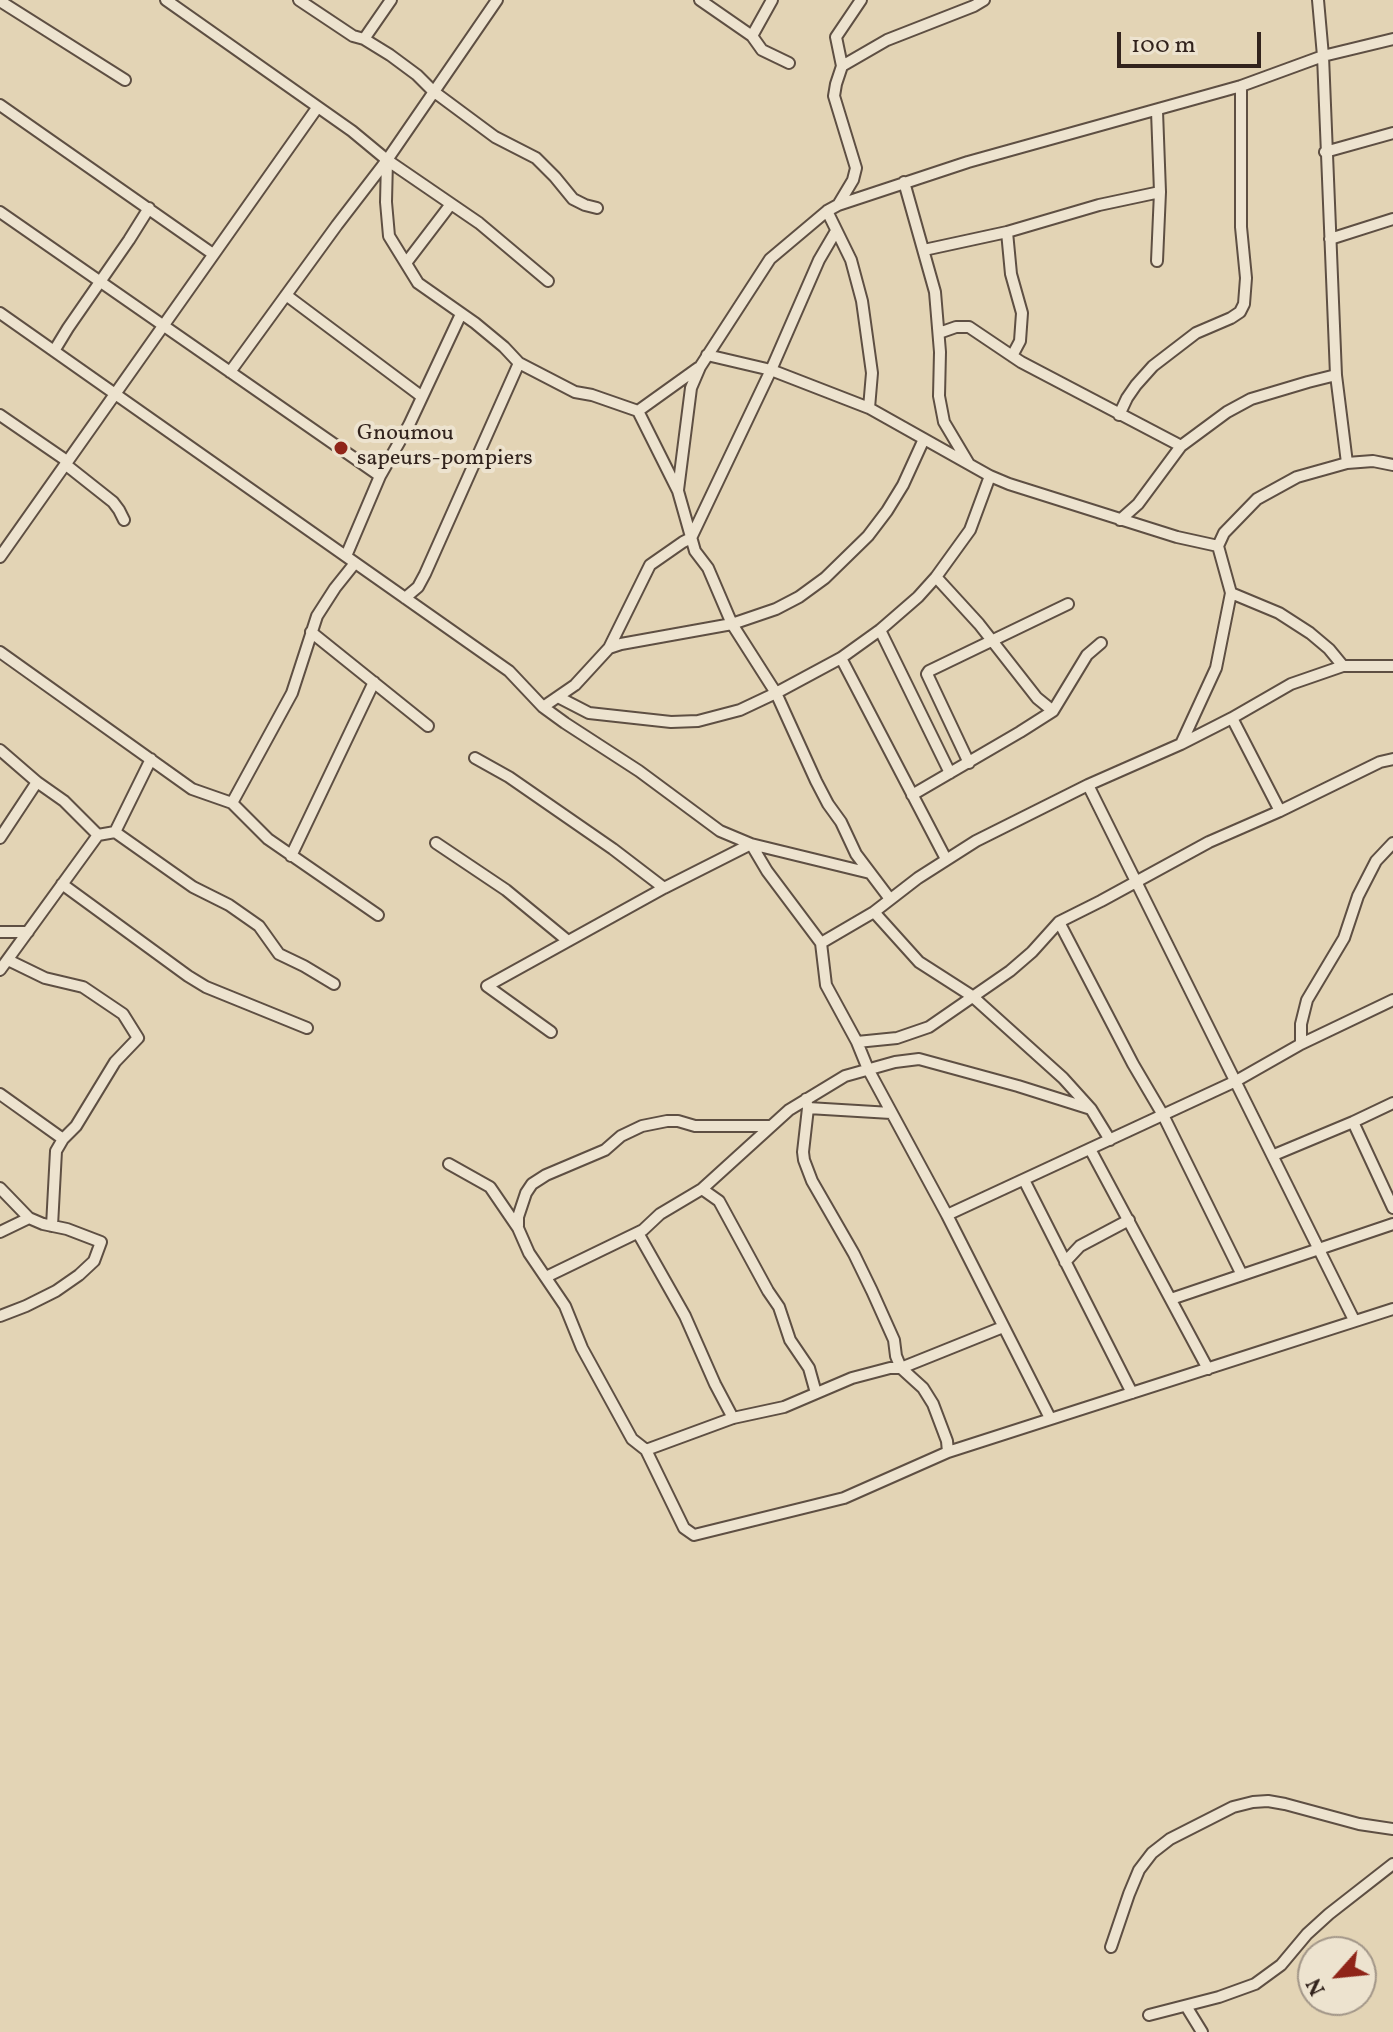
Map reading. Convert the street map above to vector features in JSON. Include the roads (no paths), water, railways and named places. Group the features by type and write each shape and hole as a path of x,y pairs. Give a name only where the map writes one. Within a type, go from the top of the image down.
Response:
{"street":[{"path":"166,0 479,223 548,281"},
{"path":"299,0 417,75 433,91 495,137 536,158 573,199 597,208"},
{"path":"364,39 391,0"},
{"path":"230,372 387,160 497,0"},
{"path":"700,0 752,36 762,50 789,63"},
{"path":"752,36 772,0"},
{"path":"678,491 691,388 700,367 770,259 832,208 853,180 856,168 834,96 842,66 836,37 861,0"},
{"path":"842,66 887,40 984,0"},
{"path":"1318,0 1336,375 1347,463"},
{"path":"0,1 125,80"},
{"path":"832,208 968,162 1157,111 1241,86 1323,56 1393,39"},
{"path":"1119,415 1136,385 1153,366 1196,333 1240,312 1244,304 1241,86"},
{"path":"0,105 213,254"},
{"path":"0,557 317,108"},
{"path":"1157,111 1160,192 1157,261"},
{"path":"1325,152 1393,133"},
{"path":"387,160 389,236 418,283 504,347 519,363 575,392 638,411 678,491 695,551 708,568 732,624 776,693 822,793 841,822 856,854 890,899"},
{"path":"904,182 935,292 939,333 939,396 944,422 969,464"},
{"path":"924,250 1160,192"},
{"path":"406,263 451,204"},
{"path":"54,351 149,208"},
{"path":"832,208 836,231 851,260 862,301 872,373 869,408"},
{"path":"0,212 380,476"},
{"path":"1330,239 1393,219"},
{"path":"543,707 575,685 609,648 650,565 691,538 771,370 819,260 836,231"},
{"path":"1007,232 1011,274 1022,313 1020,341 1012,356"},
{"path":"286,295 421,396"},
{"path":"0,313 509,671 543,707 639,771 720,831 751,844 871,873"},
{"path":"232,803 292,693 311,632 350,560 380,476 409,425 461,314"},
{"path":"939,333 956,327 969,327 1012,356 1181,446"},
{"path":"707,355 771,370 869,408 990,476 1120,520 1218,546"},
{"path":"405,598 418,587 425,574 519,363"},
{"path":"638,411 700,367"},
{"path":"1120,520 1138,504 1181,446 1227,412 1251,399 1336,375"},
{"path":"0,415 113,502 124,520"},
{"path":"609,648 732,624 776,609 799,597 825,578 868,536 903,485 924,439"},
{"path":"1181,744 1216,668 1231,593 1218,546 1224,533 1257,499 1297,477 1347,463 1373,461 1393,465"},
{"path":"558,697 589,713 671,722 698,721 740,710 776,693 841,658 918,597 970,530 990,476"},
{"path":"936,577 979,624 1037,698 1053,711"},
{"path":"1231,593 1279,613 1310,633 1343,666"},
{"path":"969,763 927,674 1068,604"},
{"path":"880,630 950,773"},
{"path":"311,632 428,726"},
{"path":"912,795 1053,711 1087,655 1101,643"},
{"path":"0,652 192,789 232,803 268,839 378,915"},
{"path":"841,658 946,859"},
{"path":"821,943 874,912 976,841 1088,785 1181,744 1291,684 1343,666 1393,666"},
{"path":"291,856 374,682"},
{"path":"1232,718 1280,811"},
{"path":"0,750 64,801 98,835"},
{"path":"475,758 509,777 664,888"},
{"path":"115,832 151,759"},
{"path":"857,1042 897,1038 929,1027 1021,962 1059,922 1209,842 1380,762 1393,759"},
{"path":"0,838 37,782"},
{"path":"1088,785 1354,1320"},
{"path":"0,970 98,835 115,832 193,887 229,905 259,926 279,954 334,984"},
{"path":"436,843 506,890 568,941"},
{"path":"1301,1044 1301,1024 1307,1000 1344,938 1358,896 1376,861 1393,843"},
{"path":"551,1032 487,986 664,888 751,844"},
{"path":"751,844 767,871 821,943 826,985 1050,1418"},
{"path":"62,884 206,987 307,1028"},
{"path":"874,912 919,962 972,996 1063,1078 1091,1109 1110,1140"},
{"path":"1059,922 1163,1115 1242,1275"},
{"path":"0,932 28,932"},
{"path":"8,960 45,978 83,987 123,1014 138,1038 115,1062 76,1126 56,1151 52,1226"},
{"path":"947,1215 1236,1081 1301,1044 1393,1000"},
{"path":"546,1277 650,1225 660,1214 702,1189 789,1110 807,1104 845,1076 919,1059 1091,1109"},
{"path":"0,1094 63,1139"},
{"path":"1274,1155 1393,1103"},
{"path":"807,1104 891,1113"},
{"path":"807,1104 803,1152 812,1181 872,1291 894,1340 901,1368 923,1388 933,1404 948,1452"},
{"path":"518,1228 518,1217 532,1184 605,1150 621,1136 642,1126 678,1121 695,1126 771,1126"},
{"path":"1353,1122 1393,1208"},
{"path":"1090,1149 1208,1369"},
{"path":"449,1164 490,1187 518,1228 529,1253 565,1306 582,1348 632,1439 646,1450 684,1528 694,1535 844,1498 948,1452 1393,1309"},
{"path":"1024,1180 1132,1393"},
{"path":"0,1188 29,1218 101,1242 94,1261 79,1275 56,1291 0,1316"},
{"path":"702,1189 719,1201 779,1307 790,1340 809,1368 816,1393"},
{"path":"0,1232 29,1218"},
{"path":"1065,1262 1080,1246 1129,1220"},
{"path":"1171,1299 1393,1224"},
{"path":"638,1233 685,1316 733,1418"},
{"path":"646,1450 733,1418 784,1407 864,1375 901,1368 1003,1327"},
{"path":"1111,1947 1139,1870 1152,1853 1183,1831 1233,1807 1268,1801 1359,1824 1393,1829"},
{"path":"1149,2015 1255,1984 1281,1965 1329,1914 1393,1864"},
{"path":"1186,2006 1202,2032"}],"place":[{"name":"Gnoumou sapeurs-pompiers","path":"341,448"}]}
